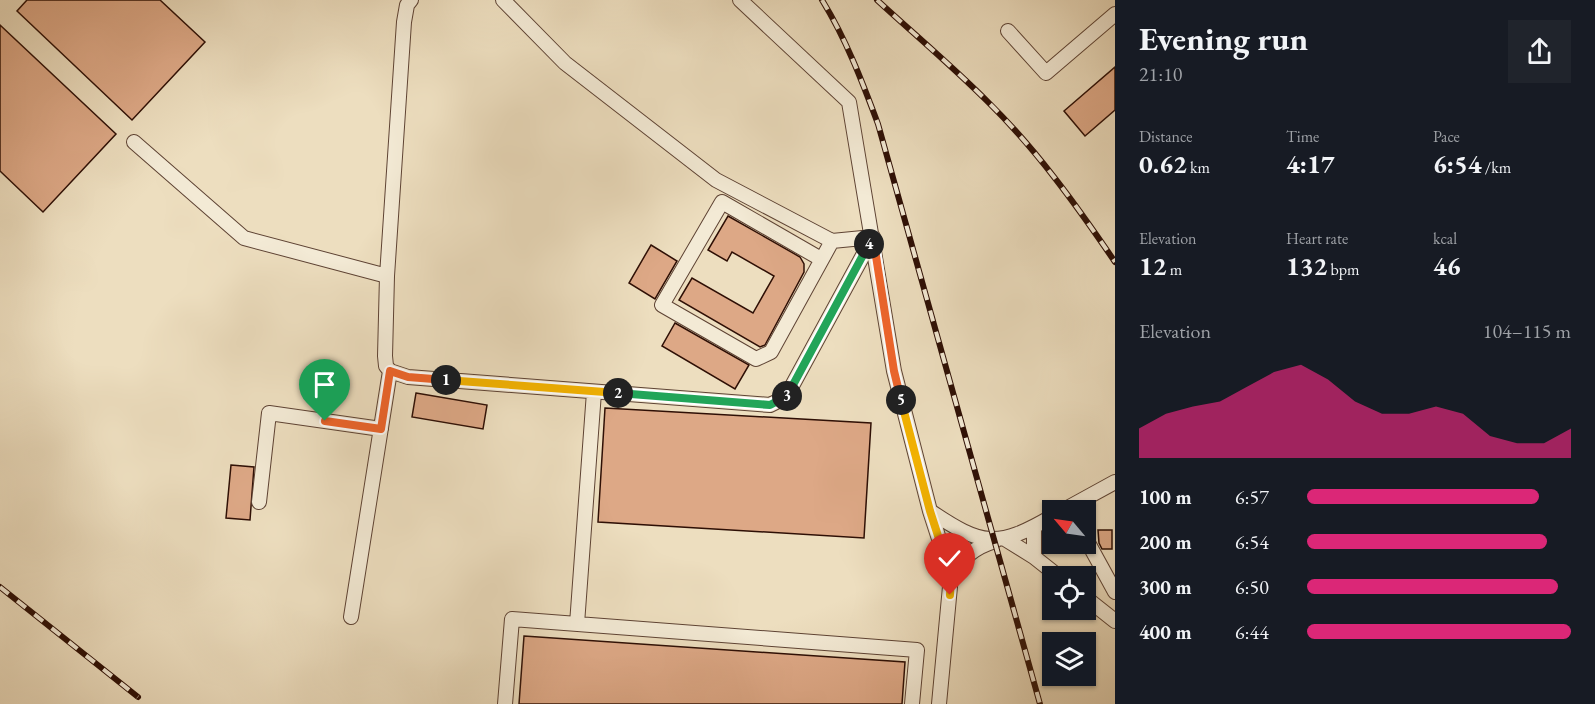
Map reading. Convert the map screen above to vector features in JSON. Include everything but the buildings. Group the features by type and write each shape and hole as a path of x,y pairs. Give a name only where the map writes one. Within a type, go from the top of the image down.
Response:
{"street":[{"path":"411,0 407,5 404,22 387,276 385,356 386,366 390,371 408,377 770,405 786,397 873,237"},
{"path":"503,0 565,63 716,180 832,240 873,237"},
{"path":"740,0 849,102 894,371 930,511 951,576 939,704"},
{"path":"1008,31 1046,73 1115,14"},
{"path":"134,142 244,238 387,276"},
{"path":"821,259 722,202 662,305 756,359 771,352 832,240"},
{"path":"351,617 390,371"},
{"path":"577,624 594,392"},
{"path":"258,502 269,413 381,429"},
{"path":"1083,500 1115,482"},
{"path":"930,511 960,531 1000,540 1034,557 1045,566"},
{"path":"951,576 964,558 979,546 1034,528 1042,523"},
{"path":"1034,528 1034,557"},
{"path":"1094,554 1115,592"},
{"path":"1096,606 1115,621"},
{"path":"505,704 512,620 916,650 912,704"}],"railway":[{"path":"822,0 846,45 878,124 1040,704"},
{"path":"877,0 1006,120 1055,179 1115,262"},
{"path":"0,587 138,697"}],"route":[{"path":"325,421 381,429 390,371 408,377 770,405 786,397 873,237 894,371 930,511 951,576 950,595"}]}
